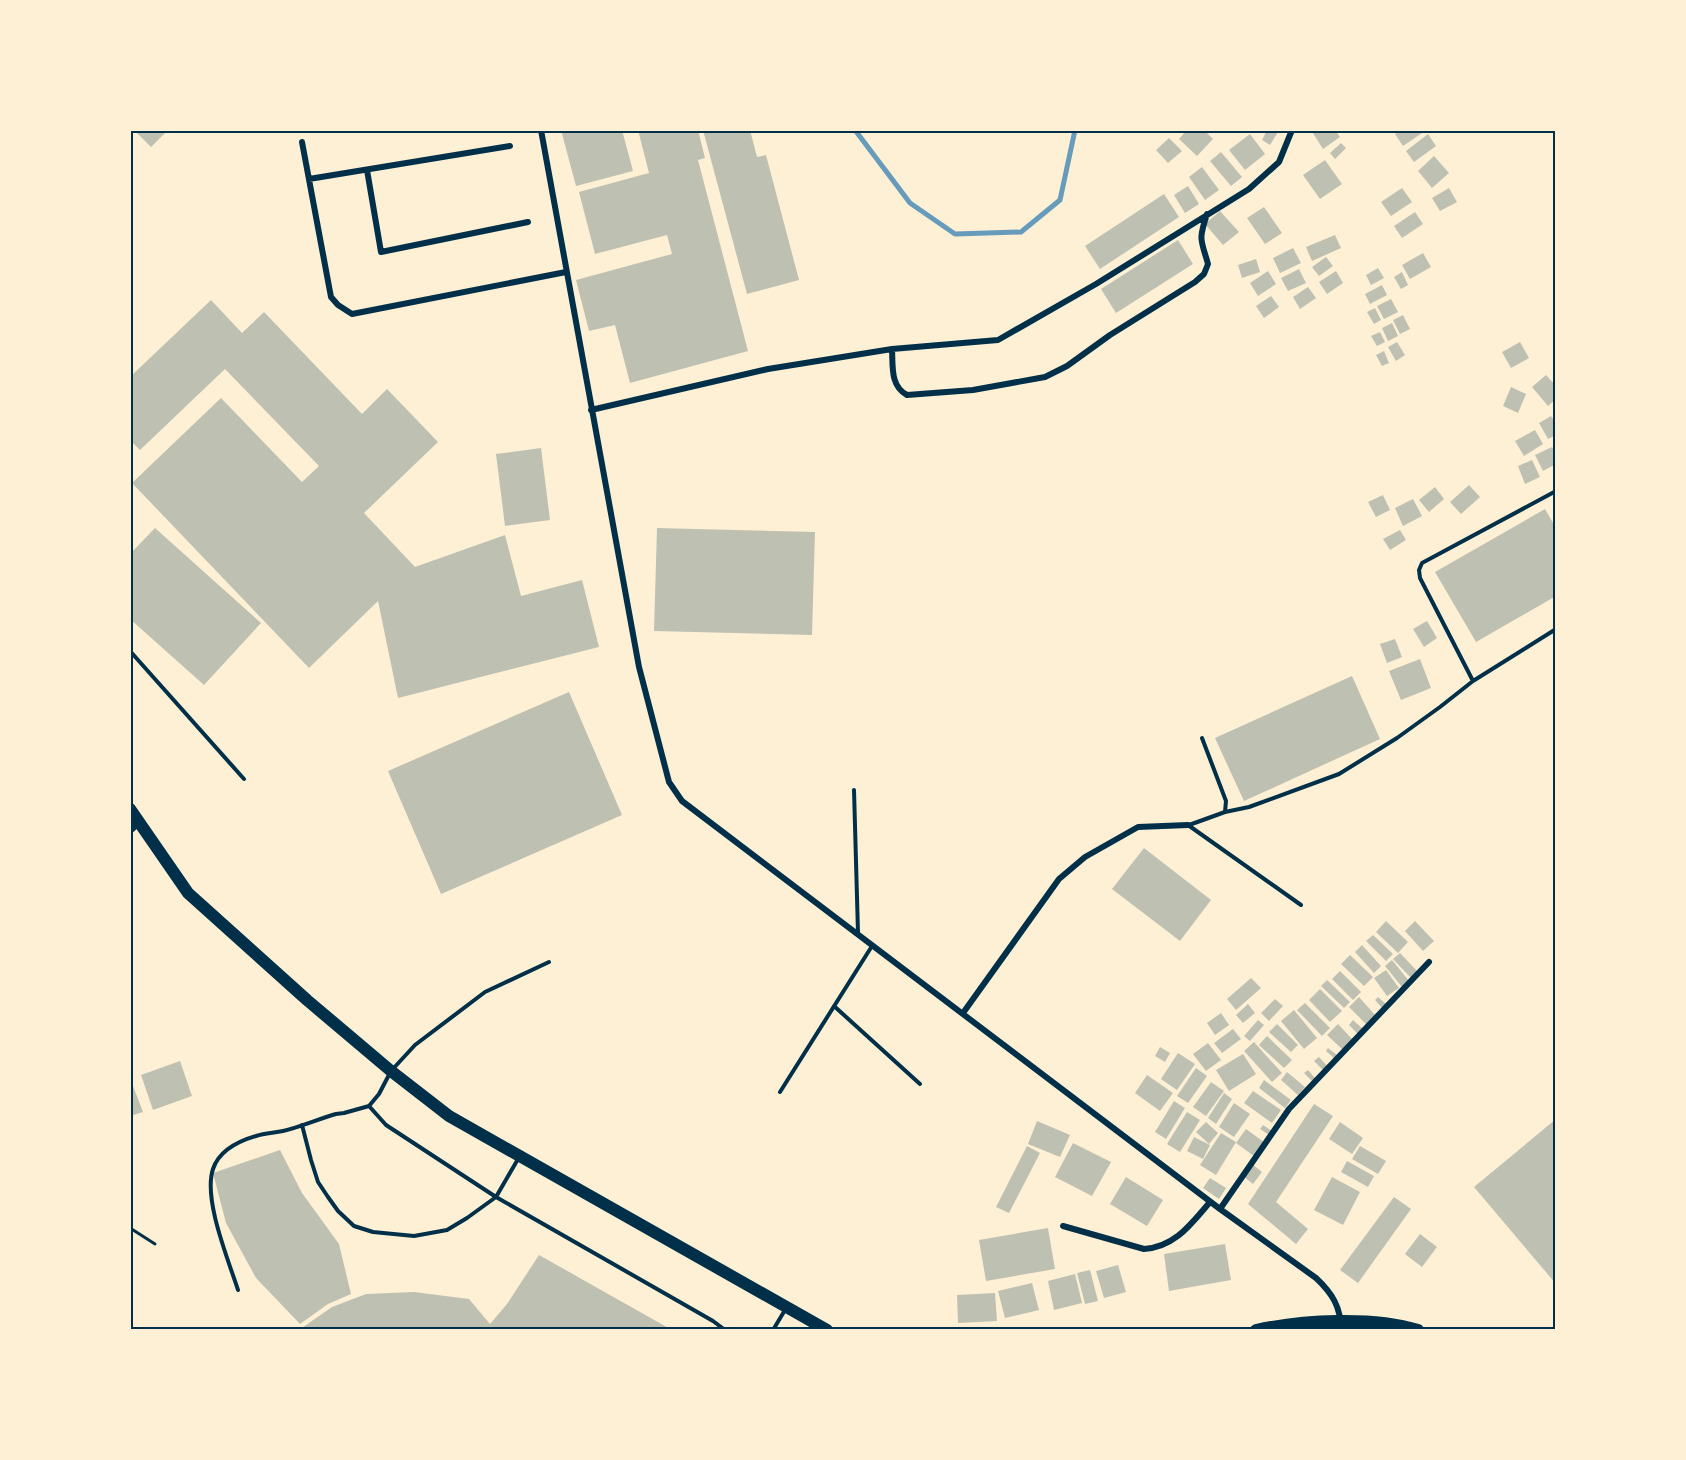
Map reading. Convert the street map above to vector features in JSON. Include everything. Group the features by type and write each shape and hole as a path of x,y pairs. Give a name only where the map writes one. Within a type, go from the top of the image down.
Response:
{"main road":[{"path":"130,809 135,827 188,893 307,1000 391,1071 449,1116 827,1329"},
{"path":"1256,1329 1276,1325 1341,1325 1367,1321 1418,1329"}],"street":[{"path":"541,130 639,667 669,782 682,801 1210,1202 1316,1278 1329,1290 1337,1304 1341,1325"},
{"path":"591,410 768,369 892,350 998,340 1096,284 1248,189 1279,162 1292,130"},
{"path":"302,142 331,297 338,306 352,314 566,272"},
{"path":"309,179 510,146"},
{"path":"367,170 381,252 528,222"},
{"path":"892,350 894,381 900,391 907,395 973,390 1045,377 1067,366 1204,274 1208,264 1200,243 1200,236 1207,214"},
{"path":"963,1013 1059,879 1085,857 1138,827 1188,825"},
{"path":"1220,1209 1289,1109 1429,962"},
{"path":"1063,1226 1144,1249 1156,1248 1184,1232 1210,1202"}],"lane":[{"path":"1473,681 1420,578 1420,566 1556,491"},
{"path":"1188,825 1225,812 1249,807 1338,774 1397,738 1473,681 1556,629"},
{"path":"130,651 244,779"},
{"path":"1202,738 1226,801 1225,812"},
{"path":"854,790 858,933"},
{"path":"1188,825 1301,905"},
{"path":"780,1092 873,945"},
{"path":"238,1290 214,1214 210,1186 213,1168 221,1155 254,1136 285,1131 369,1106 391,1071 415,1045 485,992 549,962"},
{"path":"834,1006 920,1084"},
{"path":"369,1106 386,1125 496,1197 725,1329"},
{"path":"302,1125 318,1182 338,1211 354,1226 373,1232 414,1236 447,1230 496,1197 520,1156"},
{"path":"773,1329 786,1307"}],"path":[{"path":"130,1228 155,1244"}],"building":[{"path":"134,130 163,130 165,133 151,147"},
{"path":"561,130 622,130 633,171 576,186"},
{"path":"638,130 698,130 705,158 698,160 748,351 630,383 615,325 589,331 576,280 672,254 667,235 595,254 579,192 649,173"},
{"path":"703,130 750,130 757,157 766,155 799,280 747,294"},
{"path":"1187,130 1204,130 1213,139 1197,156 1179,139"},
{"path":"1267,130 1278,132 1270,145 1262,140"},
{"path":"1311,130 1335,130 1340,137 1323,149"},
{"path":"1400,130 1420,130 1422,133 1403,146 1395,134"},
{"path":"1250,134 1265,154 1245,170 1229,150"},
{"path":"1428,134 1436,146 1414,162 1406,151"},
{"path":"1169,138 1182,151 1168,163 1156,150"},
{"path":"1341,143 1346,148 1335,159 1330,153"},
{"path":"1221,152 1242,177 1231,186 1210,161"},
{"path":"1434,156 1449,173 1432,188 1418,171"},
{"path":"1325,160 1342,184 1320,199 1303,175"},
{"path":"1202,167 1219,190 1205,200 1189,177"},
{"path":"1188,186 1199,204 1185,213 1174,195"},
{"path":"1402,188 1412,202 1391,216 1381,202"},
{"path":"1449,188 1457,202 1440,211 1432,198"},
{"path":"1164,194 1179,217 1100,269 1085,246"},
{"path":"1264,207 1282,233 1265,244 1247,218"},
{"path":"1220,211 1239,232 1223,245 1205,224"},
{"path":"1415,212 1423,224 1402,238 1394,226"},
{"path":"1335,235 1341,248 1312,261 1306,247"},
{"path":"1178,240 1193,264 1116,313 1101,289"},
{"path":"1293,248 1301,263 1280,273 1273,258"},
{"path":"1423,253 1431,267 1410,279 1402,265"},
{"path":"1326,257 1333,266 1319,276 1312,267"},
{"path":"1256,259 1260,272 1242,278 1238,265"},
{"path":"1378,268 1384,278 1371,285 1366,275"},
{"path":"1299,269 1306,283 1288,291 1281,278"},
{"path":"1268,271 1276,284 1258,296 1250,283"},
{"path":"1336,271 1343,283 1327,294 1319,282"},
{"path":"1402,272 1408,285 1401,289 1394,277"},
{"path":"1382,285 1387,295 1370,304 1365,294"},
{"path":"1308,287 1316,298 1300,309 1293,297"},
{"path":"1271,296 1279,307 1264,318 1256,306"},
{"path":"1391,299 1398,312 1384,319 1377,306"},
{"path":"211,300 242,333 264,312 362,414 387,389 438,442 364,513 415,567 505,535 521,596 582,580 599,647 398,698 378,601 309,668 132,483 221,398 302,482 319,466 225,369 140,450 130,440 130,377"},
{"path":"1375,308 1381,320 1374,324 1367,312"},
{"path":"1403,315 1410,329 1400,334 1393,320"},
{"path":"1392,323 1398,336 1388,341 1382,328"},
{"path":"1380,332 1385,342 1377,346 1371,336"},
{"path":"1397,342 1405,355 1396,361 1388,347"},
{"path":"1520,342 1529,358 1511,368 1502,352"},
{"path":"1384,351 1389,363 1382,366 1376,355"},
{"path":"1546,375 1556,386 1556,399 1548,406 1532,387"},
{"path":"1511,387 1526,394 1518,413 1503,406"},
{"path":"1551,416 1556,423 1556,435 1548,439 1539,423"},
{"path":"1535,430 1543,444 1524,456 1515,441"},
{"path":"1552,447 1556,454 1556,464 1543,471 1535,455"},
{"path":"541,448 550,520 505,526 496,454"},
{"path":"1532,460 1540,477 1525,484 1518,466"},
{"path":"1469,485 1480,497 1461,514 1450,502"},
{"path":"1435,487 1444,499 1429,512 1419,500"},
{"path":"1383,495 1390,510 1376,517 1368,502"},
{"path":"1413,499 1422,516 1403,526 1395,508"},
{"path":"1545,509 1556,528 1556,596 1476,642 1435,572"},
{"path":"155,528 261,623 204,685 130,619 130,554"},
{"path":"657,528 815,532 812,635 654,631"},
{"path":"1400,530 1406,540 1390,550 1383,539"},
{"path":"1427,621 1437,638 1424,647 1413,629"},
{"path":"1395,639 1402,657 1387,663 1380,644"},
{"path":"1420,659 1431,688 1401,700 1389,671"},
{"path":"1352,676 1380,739 1244,801 1215,738"},
{"path":"569,692 622,815 441,894 388,771"},
{"path":"1144,848 1211,900 1180,941 1112,889"},
{"path":"1386,921 1408,942 1398,953 1376,932"},
{"path":"1415,921 1434,941 1423,951 1405,931"},
{"path":"1373,935 1393,954 1386,961 1366,941"},
{"path":"1362,945 1381,966 1374,973 1355,952"},
{"path":"1400,953 1418,972 1411,978 1393,959"},
{"path":"1350,955 1373,977 1364,986 1341,964"},
{"path":"1392,960 1409,981 1402,987 1385,966"},
{"path":"1386,970 1399,988 1387,996 1374,978"},
{"path":"1340,971 1361,992 1353,1000 1332,979"},
{"path":"1251,978 1261,988 1236,1010 1227,999"},
{"path":"1327,980 1350,1002 1344,1008 1321,986"},
{"path":"1320,989 1342,1011 1330,1022 1309,1000"},
{"path":"1359,997 1375,1015 1366,1024 1349,1007"},
{"path":"1378,997 1386,1004 1382,1008 1375,1000"},
{"path":"1275,999 1283,1006 1269,1021 1261,1013"},
{"path":"1305,1003 1330,1028 1322,1036 1297,1010"},
{"path":"1248,1004 1255,1013 1243,1023 1236,1015"},
{"path":"1294,1010 1317,1038 1304,1049 1281,1021"},
{"path":"1221,1013 1229,1025 1215,1035 1207,1023"},
{"path":"1258,1020 1264,1025 1250,1041 1244,1036"},
{"path":"1353,1020 1363,1029 1358,1034 1349,1025"},
{"path":"1277,1024 1298,1045 1291,1052 1269,1032"},
{"path":"1338,1024 1353,1040 1343,1050 1327,1035"},
{"path":"1233,1029 1241,1039 1222,1053 1214,1043"},
{"path":"1267,1036 1292,1060 1284,1068 1259,1045"},
{"path":"1254,1042 1282,1073 1272,1082 1244,1051"},
{"path":"1208,1043 1221,1060 1206,1071 1193,1054"},
{"path":"1160,1047 1170,1053 1165,1062 1155,1056"},
{"path":"1328,1048 1337,1055 1334,1058 1326,1051"},
{"path":"1178,1053 1195,1064 1177,1090 1161,1079"},
{"path":"1243,1054 1256,1074 1229,1091 1216,1070"},
{"path":"1319,1057 1328,1067 1324,1071 1314,1061"},
{"path":"180,1061 192,1096 153,1110 141,1075"},
{"path":"1196,1068 1207,1076 1188,1103 1177,1096"},
{"path":"1308,1070 1315,1078 1312,1081 1304,1073"},
{"path":"1287,1072 1305,1087 1298,1095 1281,1080"},
{"path":"1147,1075 1173,1093 1160,1111 1135,1093"},
{"path":"130,1078 143,1112 130,1116"},
{"path":"1264,1080 1291,1100 1285,1108 1259,1088"},
{"path":"1211,1082 1224,1091 1206,1116 1193,1107"},
{"path":"1253,1091 1281,1110 1272,1123 1244,1103"},
{"path":"1224,1093 1232,1099 1216,1124 1208,1118"},
{"path":"1174,1101 1185,1108 1166,1139 1155,1132"},
{"path":"1234,1103 1250,1114 1234,1137 1219,1127"},
{"path":"1314,1104 1333,1116 1276,1202 1308,1229 1296,1244 1248,1204"},
{"path":"1187,1112 1200,1120 1180,1152 1167,1144"},
{"path":"1556,1119 1556,1284 1474,1187"},
{"path":"1037,1121 1070,1135 1060,1157 1028,1144"},
{"path":"1206,1122 1218,1133 1209,1144 1196,1132"},
{"path":"1340,1122 1363,1138 1352,1154 1329,1139"},
{"path":"1263,1125 1272,1131 1269,1135 1260,1129"},
{"path":"1246,1129 1264,1142 1254,1156 1236,1143"},
{"path":"1221,1133 1236,1142 1216,1175 1200,1165"},
{"path":"1194,1137 1210,1145 1203,1159 1187,1151"},
{"path":"1073,1143 1111,1162 1092,1196 1055,1177"},
{"path":"1027,1146 1040,1153 1009,1213 996,1207"},
{"path":"1360,1146 1386,1161 1378,1174 1352,1159"},
{"path":"280,1150 302,1193 339,1244 351,1294 328,1304 300,1324 256,1278 226,1223 213,1173"},
{"path":"1347,1161 1374,1176 1368,1187 1341,1172"},
{"path":"1252,1164 1262,1172 1253,1184 1243,1176"},
{"path":"1126,1177 1163,1200 1147,1226 1110,1204"},
{"path":"1332,1177 1360,1192 1343,1225 1314,1210"},
{"path":"1210,1178 1226,1188 1219,1199 1203,1188"},
{"path":"1394,1197 1411,1209 1358,1283 1340,1270"},
{"path":"1048,1228 1055,1269 986,1281 979,1240"},
{"path":"1420,1234 1437,1247 1422,1267 1405,1254"},
{"path":"1225,1244 1231,1280 1169,1291 1164,1254"},
{"path":"539,1255 672,1330 299,1330 332,1307 366,1294 414,1292 469,1299 490,1324 507,1304"},
{"path":"1118,1265 1126,1292 1104,1298 1096,1271"},
{"path":"1090,1270 1098,1301 1085,1304 1077,1273"},
{"path":"1075,1274 1082,1303 1054,1310 1048,1281"},
{"path":"1032,1283 1039,1310 1005,1318 998,1291"},
{"path":"995,1293 997,1321 958,1323 957,1295"}],"waterway":[{"path":"855,130 910,203 955,234 1021,232 1060,200 1075,130"}]}
